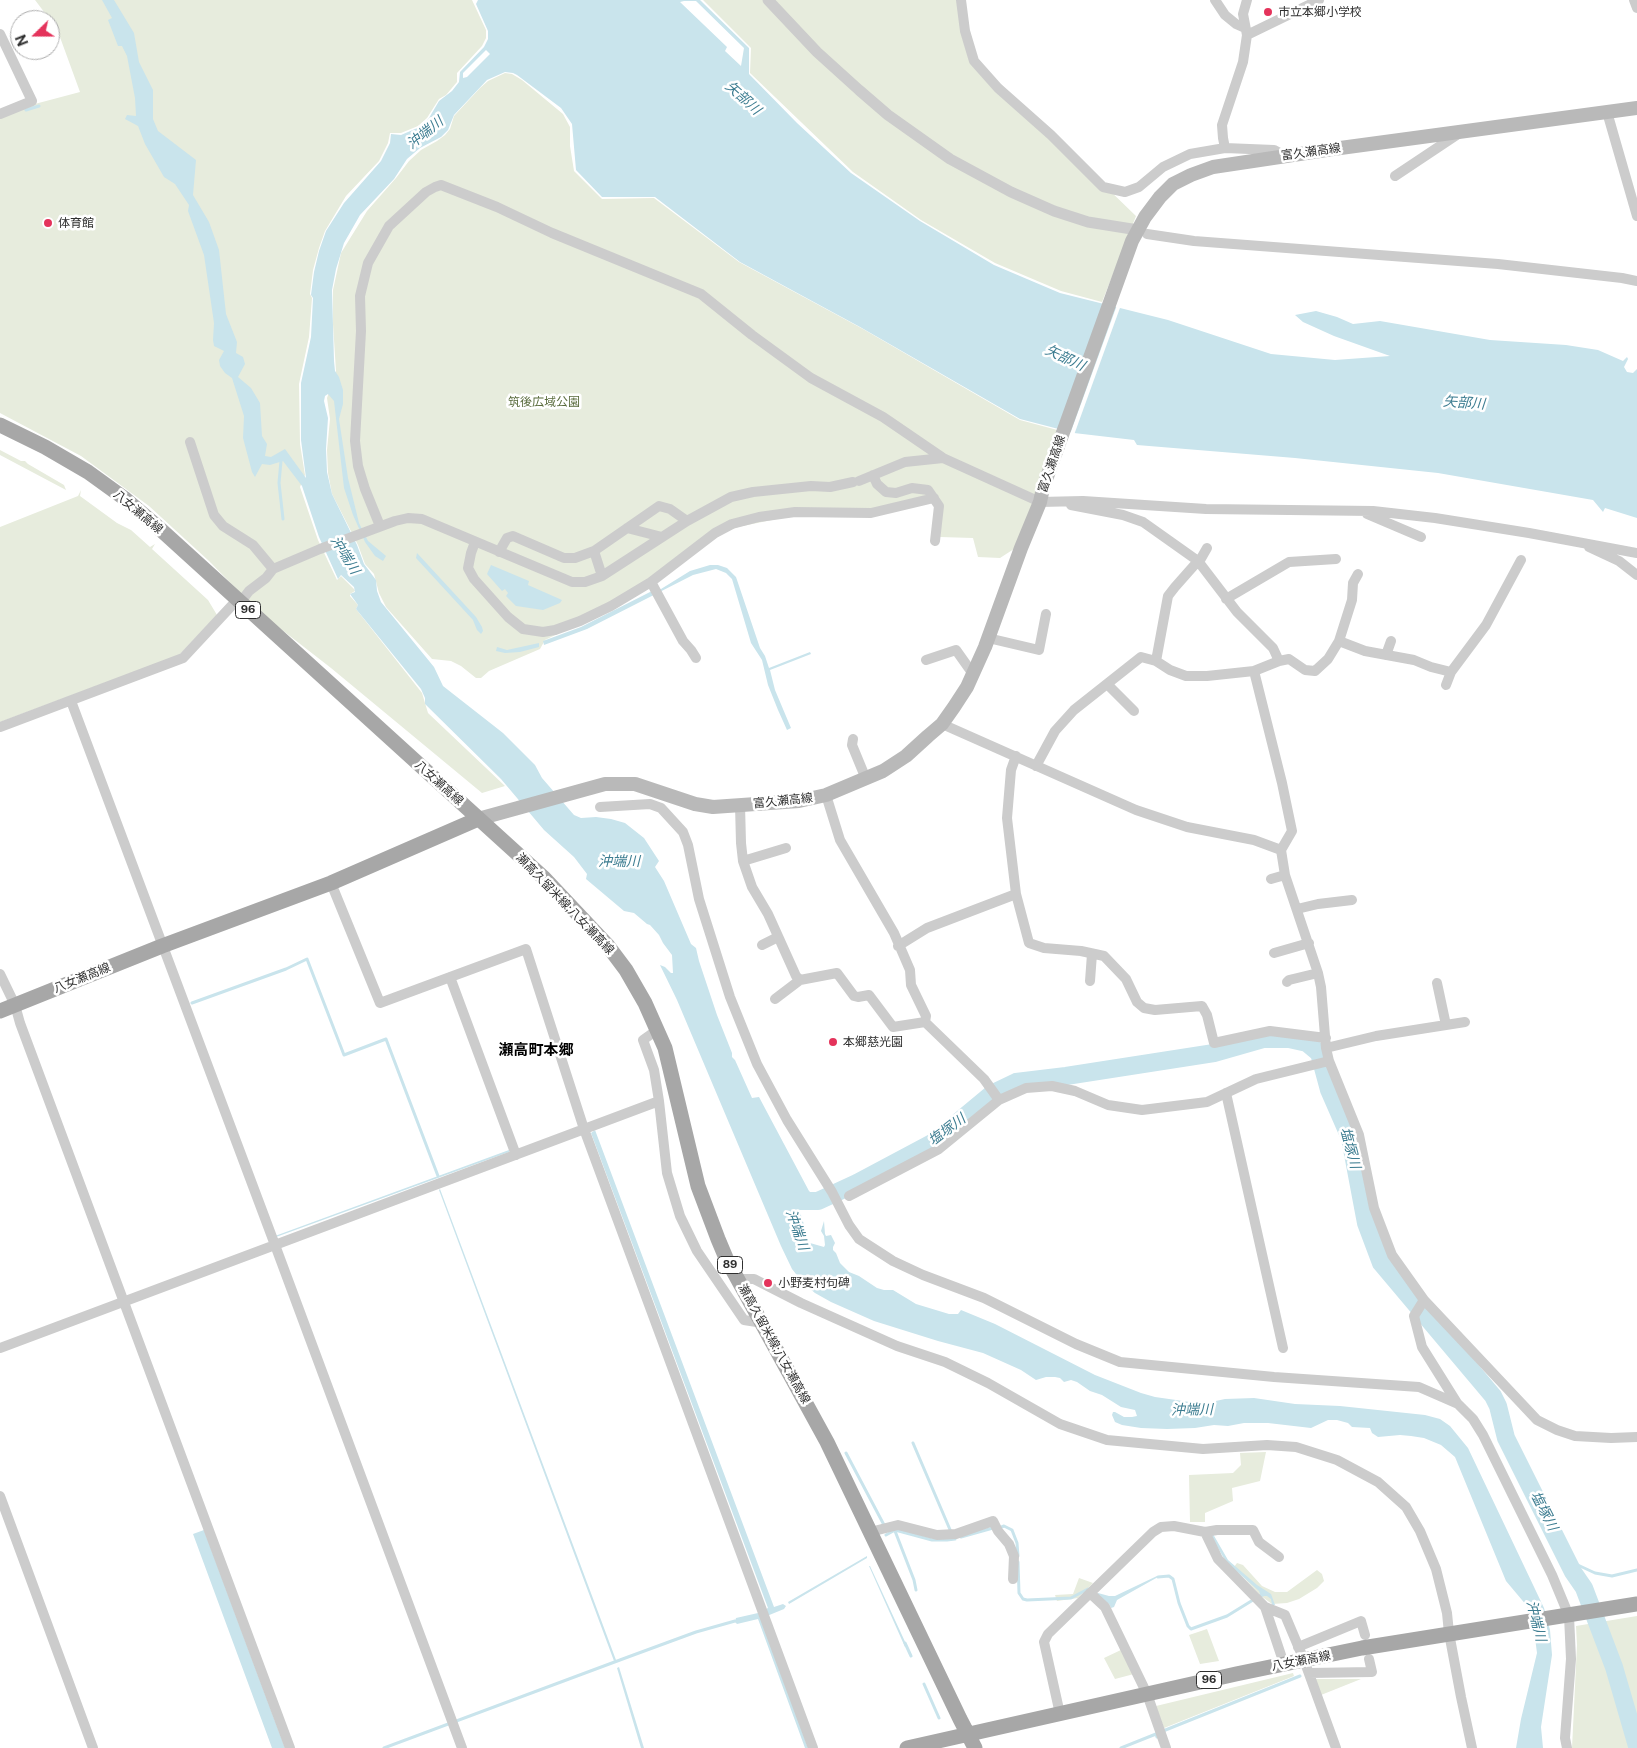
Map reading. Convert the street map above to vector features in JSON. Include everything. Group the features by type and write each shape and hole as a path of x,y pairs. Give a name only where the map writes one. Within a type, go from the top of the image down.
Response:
{"main road":[{"name":"富久瀬高線","path":"478,818 605,784 635,784 704,806 713,807 785,803 826,796 883,771 906,756 942,724 973,674 988,638 1139,235 1160,197 1173,184 1213,167 1637,108"},
{"name":"八女瀬高線","path":"0,425 54,452 88,472 124,498 478,818 331,883 162,946 0,1011"},
{"name":"瀬高久留米線;八女瀬高線","path":"478,818 543,877 608,946 626,970 645,1003 665,1048 698,1186 718,1239 827,1442 968,1734"},
{"name":"八女瀬高線","path":"907,1748 1304,1660 1450,1633 1635,1605"},
{"name":"89","path":"968,1734 975,1748"}],"street":[{"path":"768,0 817,52 859,90 888,115 950,159 1011,192 1054,211 1088,222 1139,235 1194,242 1498,264 1637,281"},
{"path":"961,0 965,31 974,61 998,88 1051,135 1103,187 1125,192 1139,187 1164,167 1190,154 1226,148 1274,150 1286,156"},
{"path":"1214,0 1225,14 1246,31"},
{"path":"1226,148 1222,125 1243,62 1246,31 1243,14 1247,0"},
{"path":"1246,31 1319,0"},
{"path":"1634,0 1637,8"},
{"path":"0,34 32,101 0,114"},
{"path":"1608,112 1637,216"},
{"path":"1395,176 1461,132"},
{"path":"380,526 358,466 355,441 361,331 360,296 368,263 389,226 426,192 435,186 441,185 701,294 752,335 811,378 883,417 943,458 1040,502 1083,501 1206,509 1362,511 1435,518 1585,542 1637,553"},
{"path":"190,442 214,515 223,526 253,545 273,569"},
{"path":"0,727 183,658 273,569 380,526 408,518 422,519 572,582 585,582 602,576 687,521 731,497 753,492 810,486 830,487 856,481 905,462 943,458"},
{"path":"873,475 877,484 886,492 896,493 912,488 928,490 939,506 935,541"},
{"path":"475,542 468,568 474,579 508,618 523,629 543,632 555,630 611,606 651,582 715,533 732,524 759,517 795,512 871,513 934,498"},
{"path":"1060,503 1123,515 1143,522 1198,562 1237,612 1273,648 1279,661"},
{"path":"499,552 507,538 513,536 564,558 575,558 594,551 659,506 670,509 687,521"},
{"path":"1362,511 1422,537"},
{"path":"627,528 662,537"},
{"path":"1585,542 1591,549 1619,561 1637,575"},
{"path":"1156,661 1168,596 1198,562 1207,548"},
{"path":"594,551 602,576"},
{"path":"1226,599 1289,562 1336,559"},
{"path":"1446,685 1452,672 1486,624 1521,560"},
{"path":"1036,766 1055,732 1074,710 1141,657 1156,661 1170,670 1186,676 1207,676 1254,671 1289,659 1305,670 1315,670 1328,659 1339,641 1352,600 1353,583 1358,574"},
{"path":"651,582 683,641 696,658"},
{"path":"988,638 1040,650 1046,614"},
{"path":"1386,655 1391,640"},
{"path":"1339,641 1365,650 1414,660 1431,667 1452,672"},
{"path":"926,660 956,650 973,674"},
{"path":"1254,671 1282,782 1292,831 1281,850 1285,875 1293,908 1309,943 1318,973 1329,1061 1359,1135 1374,1208 1392,1255 1424,1300 1537,1420 1557,1430 1576,1436 1602,1438 1637,1437"},
{"path":"1107,684 1134,711"},
{"path":"70,701 462,1748"},
{"path":"942,724 1136,810 1187,826 1254,840 1281,850"},
{"path":"853,739 852,745 866,778"},
{"path":"1016,756 1012,770 1007,818 1016,894 1029,943 1044,948 1104,956 1126,979 1137,1002 1144,1008 1155,1010 1202,1006 1207,1015 1214,1043 1270,1031 1326,1043 1466,1022"},
{"path":"657,792 672,818"},
{"path":"826,796 840,840 894,933 910,970 911,985 926,1016 925,1022"},
{"path":"600,807 650,804 662,808 683,832 688,845 699,899 730,997 757,1064 787,1120 859,1239 893,1261 915,1272 984,1298 1076,1344 1120,1362 1274,1377 1419,1387 1458,1404"},
{"path":"740,805 741,843 752,887 796,976 800,980"},
{"path":"744,861 786,848"},
{"path":"1271,879 1285,875"},
{"path":"331,883 380,1003 526,949 584,1130 813,1748"},
{"path":"898,946 927,928 1016,894"},
{"path":"1293,908 1352,900"},
{"path":"762,945 778,937"},
{"path":"1274,953 1309,943"},
{"path":"1090,981 1092,954"},
{"path":"775,999 800,980 837,973 854,996 869,995 893,1026 925,1022"},
{"path":"1287,982 1318,973"},
{"path":"0,974 15,1005 123,1302 290,1748"},
{"path":"450,977 516,1155"},
{"path":"1437,984 1446,1025"},
{"path":"925,1022 984,1079 999,1100"},
{"path":"657,1030 643,1040 654,1070 666,1173 680,1216 697,1251 744,1320 763,1323"},
{"path":"849,1196 939,1149 999,1100 1026,1088 1052,1086 1076,1091 1108,1105 1142,1110 1207,1102 1256,1079 1329,1061"},
{"path":"1226,1093 1283,1348"},
{"path":"0,1348 659,1101"},
{"path":"738,1279 754,1278 801,1303 897,1346 945,1362 988,1383 1060,1424 1107,1440 1203,1449 1267,1445 1296,1447 1337,1460 1378,1482 1406,1507 1420,1531 1436,1569 1447,1613 1472,1748"},
{"path":"1424,1300 1414,1316 1422,1347 1458,1404 1473,1419 1483,1435 1572,1615 1571,1659 1565,1738 1567,1748"},
{"path":"0,1496 93,1748"},
{"path":"870,1532 898,1525 937,1535 956,1534 993,1521 998,1531 1009,1544 1014,1556 1014,1579"},
{"path":"1060,1714 1044,1642 1048,1634 1154,1532 1161,1527 1174,1526 1205,1532 1253,1530 1259,1542 1279,1557"},
{"path":"1205,1532 1218,1559 1266,1608 1285,1615 1304,1660 1336,1748"},
{"path":"1090,1593 1106,1607 1147,1694 1166,1748"},
{"path":"1266,1608 1281,1655"},
{"path":"1304,1660 1361,1621 1365,1635"},
{"path":"1304,1660 1372,1672 1369,1659"}],"green space":[{"path":"35,0 472,0 486,30 486,38 482,46 457,73 457,82 446,95 439,99 427,118 418,126 401,133 390,133 388,143 379,161 346,196 325,231 313,270 310,294 312,298 309,337 299,384 300,444 305,475 300,487 318,540 337,580 341,576 355,591 350,596 358,605 356,609 422,693 428,713 505,786 482,793 331,668 259,612 209,561 149,506 81,456 0,413 0,118 31,105 80,92 60,37 60,10 43,10"},
{"path":"703,0 961,0 979,64 1136,216 1102,302 1061,291 995,263 921,220 853,172 750,73 751,48"},
{"name":"筑後広域公園","path":"505,73 512,74 522,80 563,114 570,127 570,146 574,171 602,199 654,198 739,262 863,329 1020,420 1061,431 1017,547 1000,558 978,557 973,538 940,537 943,505 933,502 876,516 796,515 727,531 580,623 545,640 540,649 489,671 481,678 476,678 451,661 432,659 386,607 379,593 374,574 365,564 358,545 332,494 328,473 327,450 330,419 327,398 336,371 333,290 341,253 367,211 409,161 421,150 445,135 450,129 454,116 480,88 488,81"},
{"path":"0,450 21,461 25,461 64,485 66,490 0,455"},
{"path":"81,490 80,496 117,523 131,530 150,547 155,544 152,549 208,600 217,615 179,655 0,722 0,527 78,496"},
{"path":"1266,1452 1260,1481 1232,1488 1233,1501 1205,1513 1205,1522 1190,1522 1189,1475 1233,1473 1241,1465 1240,1453"},
{"path":"1237,1563 1243,1565 1262,1586 1275,1592 1287,1592 1317,1570 1322,1574 1324,1581 1317,1588 1299,1599 1287,1603 1272,1604 1261,1596 1234,1567"},
{"path":"1079,1578 1093,1583 1078,1598 1057,1601 1055,1595 1073,1594"},
{"path":"1637,1616 1637,1748 1572,1748 1577,1645 1576,1626"},
{"path":"1207,1629 1219,1661 1200,1664 1189,1635"},
{"path":"1123,1649 1134,1674 1115,1679 1104,1658"},
{"path":"1293,1673 1294,1676 1164,1728 1156,1706"},
{"path":"1315,1679 1361,1679 1321,1695"}],"water":[{"path":"102,0 114,0 134,33 139,62 153,90 153,119 158,131 196,160 193,195 209,222 219,250 226,314 237,342 236,353 243,357 245,364 238,377 251,388 260,403 262,436 267,444 265,456 271,457 285,449 306,478 301,440 301,383 311,337 313,298 311,295 314,272 326,231 344,203 381,161 390,143 391,134 401,135 422,126 439,101 452,91 459,82 460,72 484,47 488,39 488,31 476,4 478,0 700,0 749,48 749,74 797,123 851,173 920,221 994,265 1060,293 1168,320 1271,354 1335,360 1390,356 1334,336 1303,322 1295,315 1316,311 1353,324 1380,321 1490,340 1566,345 1598,350 1623,361 1627,357 1628,359 1624,367 1627,372 1633,373 1637,369 1637,518 1605,508 1603,512 1593,500 1438,473 1295,458 1137,445 1134,440 1074,433 1020,419 860,327 740,262 655,197 602,197 576,170 572,124 561,108 517,75 505,72 487,80 454,115 448,130 441,137 420,148 407,159 394,179 360,215 344,243 336,269 332,290 334,361 335,371 343,390 343,404 339,419 348,478 359,523 368,541 386,556 383,561 375,556 365,542 353,515 344,488 334,401 328,394 325,396 324,401 328,418 327,472 332,494 357,545 364,564 376,580 381,602 434,667 443,686 503,733 535,765 542,778 574,815 581,818 596,817 625,823 644,838 659,861 655,867 664,881 691,944 696,948 732,1057 752,1098 759,1097 809,1191 816,1197 819,1197 823,1205 819,1207 806,1206 799,1209 810,1243 824,1247 824,1236 821,1231 824,1221 825,1234 826,1236 831,1235 835,1243 833,1250 840,1263 849,1272 877,1288 893,1290 916,1304 949,1314 958,1314 961,1310 995,1324 1095,1375 1155,1397 1190,1402 1254,1398 1295,1404 1340,1406 1425,1415 1440,1419 1450,1426 1468,1448 1544,1608 1550,1630 1552,1655 1541,1727 1543,1748 1516,1748 1537,1653 1534,1630 1527,1606 1506,1581 1455,1457 1441,1445 1424,1438 1411,1436 1378,1437 1372,1433 1370,1428 1352,1427 1348,1423 1337,1420 1328,1420 1311,1428 1268,1423 1167,1429 1122,1425 1115,1422 1112,1415 1113,1412 1124,1417 1132,1417 1137,1416 1135,1410 1121,1407 1077,1382 1071,1380 1064,1382 1060,1378 1055,1377 1036,1380 1021,1370 983,1353 874,1321 831,1302 815,1293 803,1283 792,1269 781,1246 677,1000 660,965 673,973 672,955 659,935 650,925 634,913 624,911 586,879 587,874 574,857 544,830 501,779 425,704 425,698 421,689 356,609 358,605 350,594 355,592 354,587 341,575 338,579 319,537 302,486 283,461 270,465 262,464 255,477 252,472 243,438 244,416 232,378 220,366 219,360 224,351 214,346 214,323 204,255 188,211 189,205 175,184 164,177 145,144 138,126 125,119 127,115 136,116 135,98 127,56 122,46 118,46 108,20 112,18","holes":["696,1 744,48 741,66 725,51 727,47 680,2","486,50 490,54 467,77 463,78 463,73"]},
{"path":"417,553 476,617 482,627 483,631 481,634 473,620 416,558"},
{"path":"491,565 529,581 528,585 562,600 560,603 543,610 516,606 506,596 508,593 505,589 502,591 487,574"},
{"path":"710,565 727,568 736,577 760,648 769,668 810,652 811,654 770,670 775,690 791,728 787,730 768,685 762,660 751,643 732,579 726,573 716,569 693,575 587,629 544,645 543,641 581,627 652,591 661,589 690,571"},
{"path":"539,643 539,647 520,652 505,653 496,651 497,647 507,650"},
{"path":"595,1130 774,1607 783,1604 786,1606 784,1609 762,1618 808,1748 805,1748 758,1619 737,1624 735,1622 736,1618 758,1613 768,1608 591,1133"},
{"path":"509,1150 509,1152 275,1236"},
{"path":"439,1190 616,1660 614,1661"},
{"path":"204,1530 285,1748 272,1748 193,1534"},
{"path":"1213,1534 1228,1560 1257,1585 1271,1594 1275,1605 1272,1605 1271,1599 1267,1596 1253,1600 1260,1594 1259,1591 1226,1562 1211,1536"},
{"path":"867,1556 867,1558 789,1604 788,1602"},
{"path":"869,1566 907,1646 905,1647"},
{"path":"1157,1576 1117,1600 1114,1607 1111,1608 1109,1604 1096,1597 1098,1593 1115,1596"},
{"path":"619,1667 644,1748 641,1748 617,1668"}],"pier":[{"path":"1117,305 1121,305 1074,435 1070,434"}],"waterway":[{"path":"26,110 39,106"},
{"path":"281,461 279,483 283,519"},
{"path":"192,1003 286,969 307,959 344,1055 386,1039 438,1176"},
{"name":"塩塚川","path":"798,1201 818,1201 857,1183 934,1142 993,1093 1016,1082 1214,1053 1263,1039 1289,1039 1307,1043 1319,1053 1329,1090 1350,1138 1366,1223 1381,1263 1493,1396 1498,1406 1506,1438 1573,1572 1584,1588 1614,1667 1637,1746"},
{"path":"913,1443 951,1532"},
{"path":"846,1453 884,1525"},
{"path":"999,1528 1004,1526 1012,1530 1017,1543 1018,1556"},
{"path":"961,1537 993,1528"},
{"path":"886,1535 895,1530 932,1540 955,1539"},
{"path":"895,1531 916,1590"},
{"path":"1567,1560 1595,1573 1612,1576 1637,1570"},
{"path":"1018,1562 1019,1593 1023,1599 1071,1598 1088,1589"},
{"path":"1158,1577 1169,1576 1173,1579 1179,1603 1191,1629 1227,1616 1253,1600"},
{"path":"384,1748 696,1632 735,1621"},
{"path":"905,1643 911,1656"},
{"path":"1163,1731 1300,1676"},
{"path":"924,1684 939,1718"},
{"path":"1121,1748 1156,1734 1157,1737"}],"place":[{"name":"市立本郷小学校","path":"1268,12"},
{"name":"体育館","path":"48,223"},
{"name":"本郷慈光園","path":"833,1042"},
{"name":"小野麦村句碑","path":"768,1283"}],"district":[{"name":"瀬高町本郷","path":"536,1050"}],"water label":[{"name":"矢部川","path":"743,98"},
{"name":"沖端川","path":"425,133"},
{"name":"矢部川","path":"1065,358"},
{"name":"矢部川","path":"1464,403"},
{"name":"沖端川","path":"345,555"},
{"name":"沖端川","path":"619,862"},
{"name":"沖端川","path":"797,1230"},
{"name":"沖端川","path":"1192,1410"},
{"name":"沖端川","path":"1536,1621"}]}
